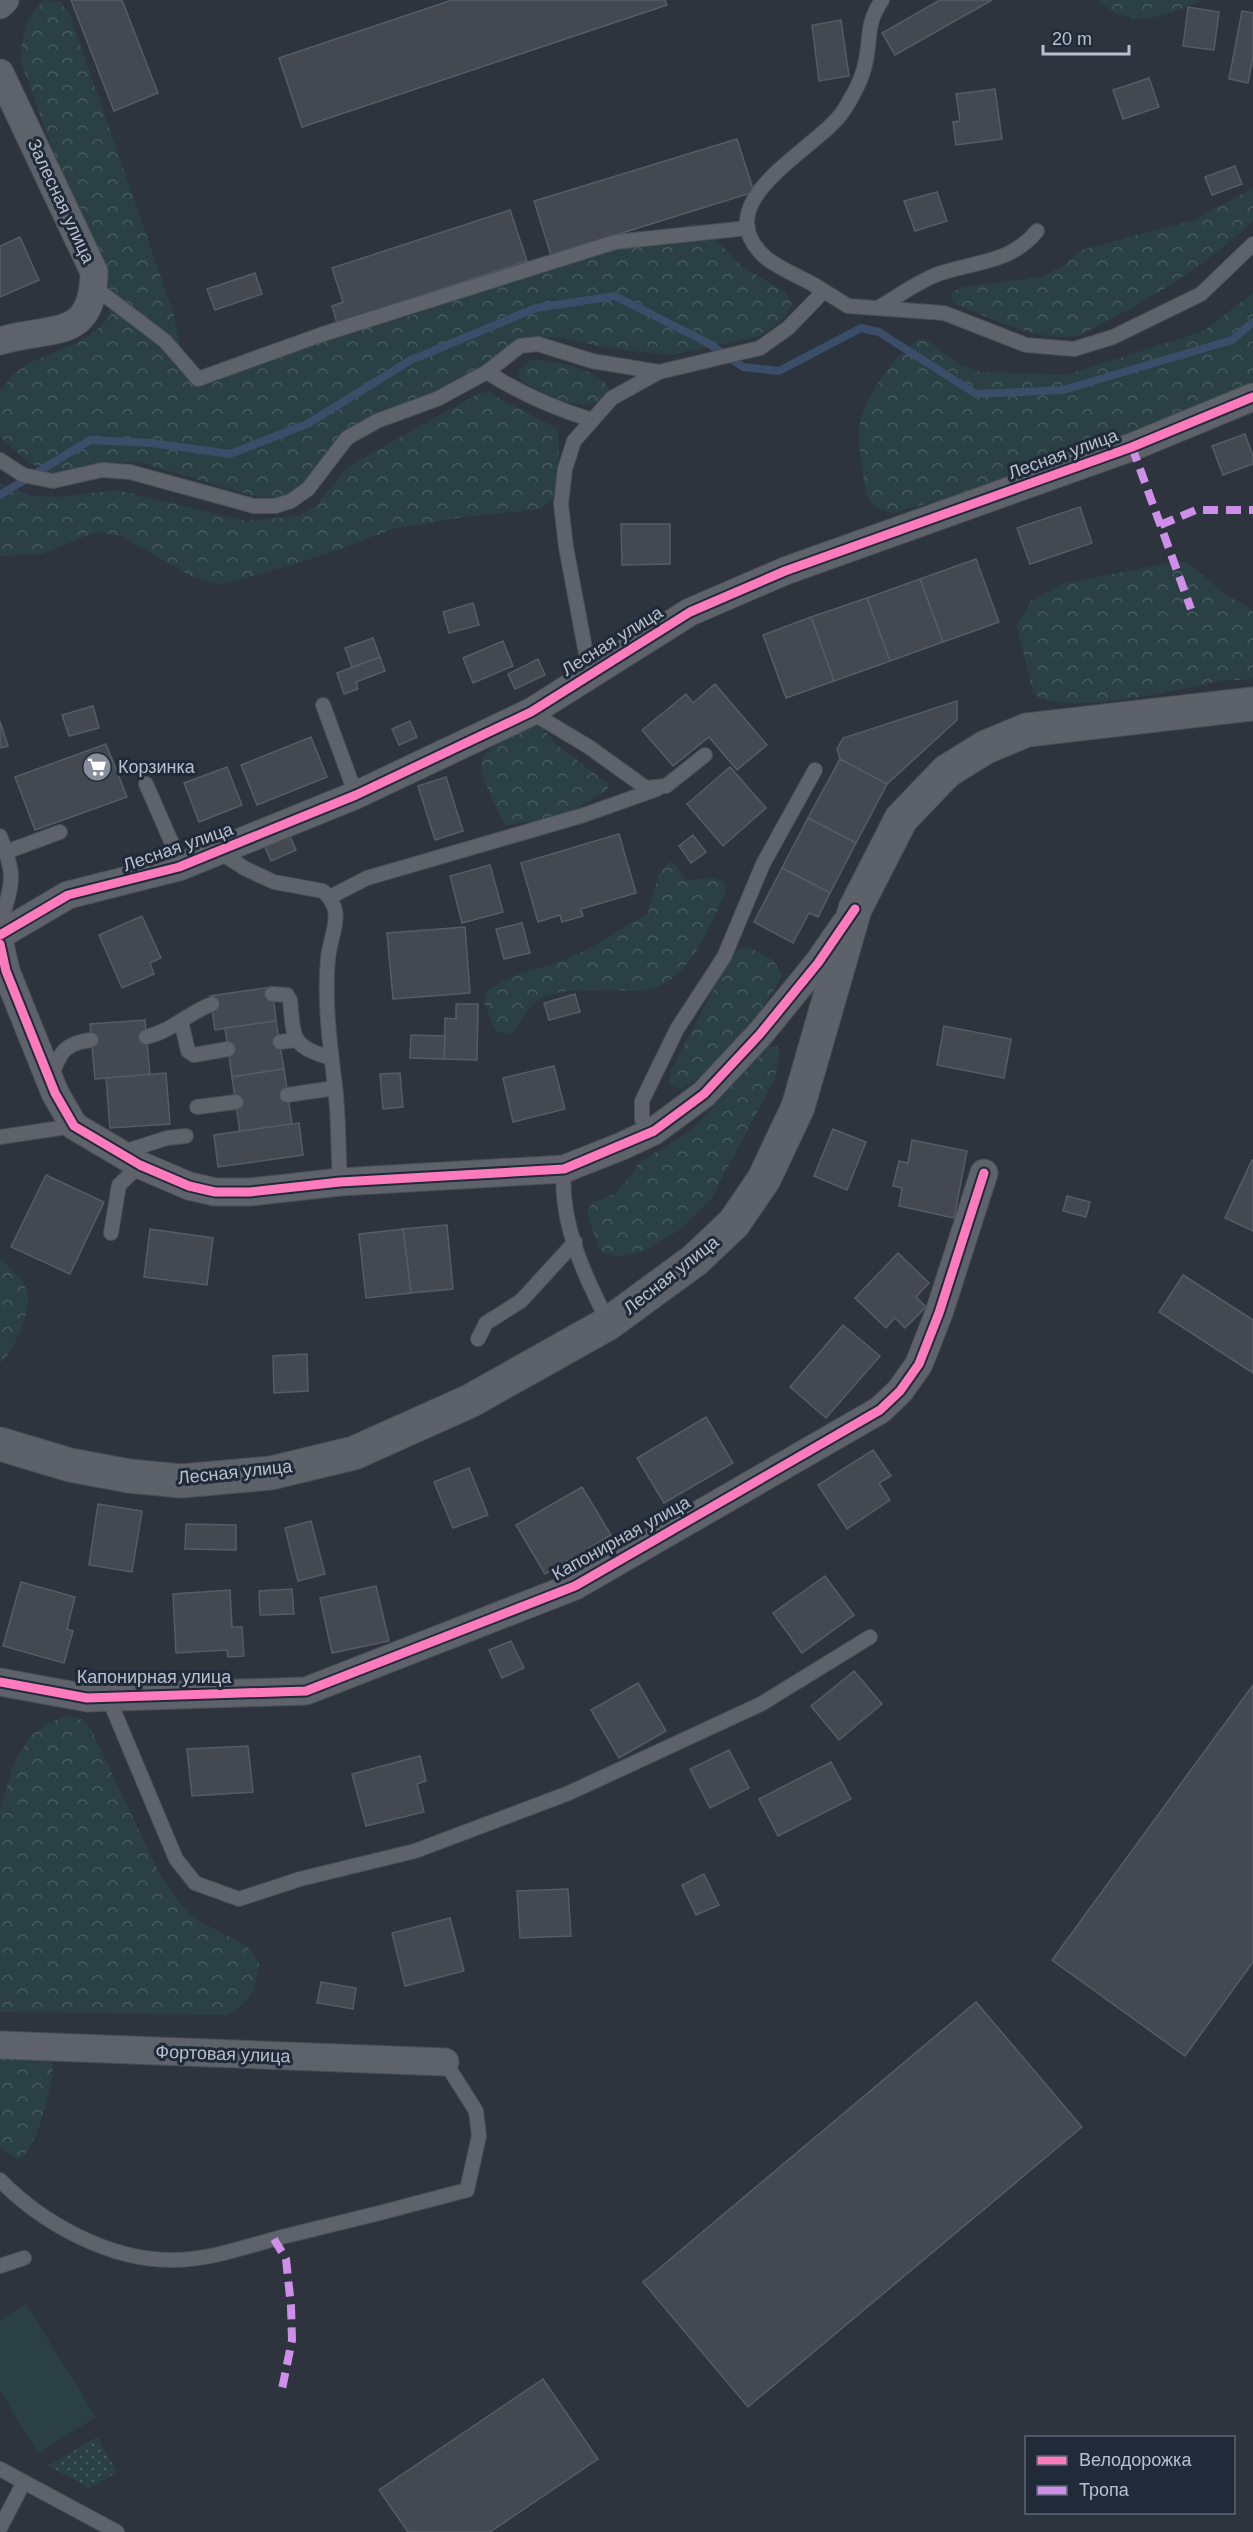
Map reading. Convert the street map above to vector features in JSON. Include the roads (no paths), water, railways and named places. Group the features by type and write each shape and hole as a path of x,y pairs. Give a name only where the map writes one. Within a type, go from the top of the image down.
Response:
{"main road":[{"name":"Лесная улица","path":"0,1444 70,1465 129,1476 181,1480 271,1473 354,1453 470,1401 609,1323 695,1260 734,1223 764,1179 798,1107 855,909 901,819 947,771 986,747 1027,730 1253,704"}],"street":[{"path":"0,5 4,0"},
{"name":"Залесная улица","path":"0,73 94,272 90,308 73,326 0,341"},
{"name":"Лесная улица","path":"0,935 68,895 178,867 356,795 531,712 690,612 785,571 1132,447 1253,397"},
{"path":"0,944 6,971 50,1079 74,1126 129,1159 189,1186 215,1192 250,1192 340,1182 564,1169 654,1131 704,1094 760,1034 818,963 855,909"},
{"name":"Капонирная улица","path":"0,1682 87,1698 306,1691 575,1586 880,1410 900,1391 919,1364 939,1313 984,1173"},
{"name":"Фортовая улица","path":"0,2044 445,2062"}],"lane":[{"path":"882,0 872,19 862,72 842,113 779,170 756,195 747,213 748,228 755,247 767,259 805,278 848,306 944,313 1026,345 1074,349 1113,337 1201,294 1253,244"},
{"path":"94,287 165,341 198,379 320,335 615,242 748,228"},
{"path":"878,308 936,275 1004,257 1026,246 1037,231"},
{"path":"590,675 566,547 561,504 565,469 574,441 612,398 659,372 760,348 788,328 824,291"},
{"path":"0,460 23,475 53,481 102,470 130,472 254,506 275,506 291,501 308,489 347,438 377,421 437,399 487,372 520,346 538,344 592,361 659,372"},
{"path":"487,372 521,394 557,410 592,420"},
{"path":"323,705 356,795"},
{"path":"531,712 589,747 646,788 657,789"},
{"path":"330,897 367,878 573,818 666,786 705,755"},
{"path":"654,1131 642,1119 642,1101 677,1029 724,957 763,864 815,770"},
{"path":"146,783 174,848 178,867"},
{"path":"6,852 60,832"},
{"path":"0,836 11,867 13,884 0,927"},
{"path":"219,852 246,869 274,882 314,888 330,897 338,918 328,958 331,1058 335,1088 340,1182"},
{"path":"272,994 287,994 296,1040 306,1050 331,1058"},
{"path":"146,1037 173,1028 199,1009 212,1004"},
{"path":"181,1021 188,1051 194,1055 228,1049"},
{"path":"50,1079 65,1049 74,1042 91,1040"},
{"path":"280,1042 296,1040"},
{"path":"287,1095 335,1088"},
{"path":"197,1107 236,1102"},
{"path":"0,1137 74,1126"},
{"path":"111,1233 119,1185 129,1159 142,1144 186,1136"},
{"path":"564,1169 562,1189 575,1242 586,1276 609,1323"},
{"path":"478,1340 486,1323 521,1300 575,1242"},
{"path":"108,1697 176,1859 195,1883 238,1899 300,1879 415,1851 569,1793 760,1704 870,1637"},
{"path":"0,2180 15,2195 83,2240 132,2257 174,2260 244,2248 398,2209 467,2190 479,2136 476,2111 445,2062"},
{"path":"0,2266 24,2258"},
{"path":"0,2469 117,2532"},
{"path":"0,2528 24,2482"}],"waterway":[{"path":"0,495 90,440 151,443 230,454 307,424 411,360 536,308 615,296 708,343 743,367 779,371 861,328 879,332 976,394 1063,390 1232,340 1253,322"}],"place":[{"name":"Корзинка","path":"97,767"}]}
